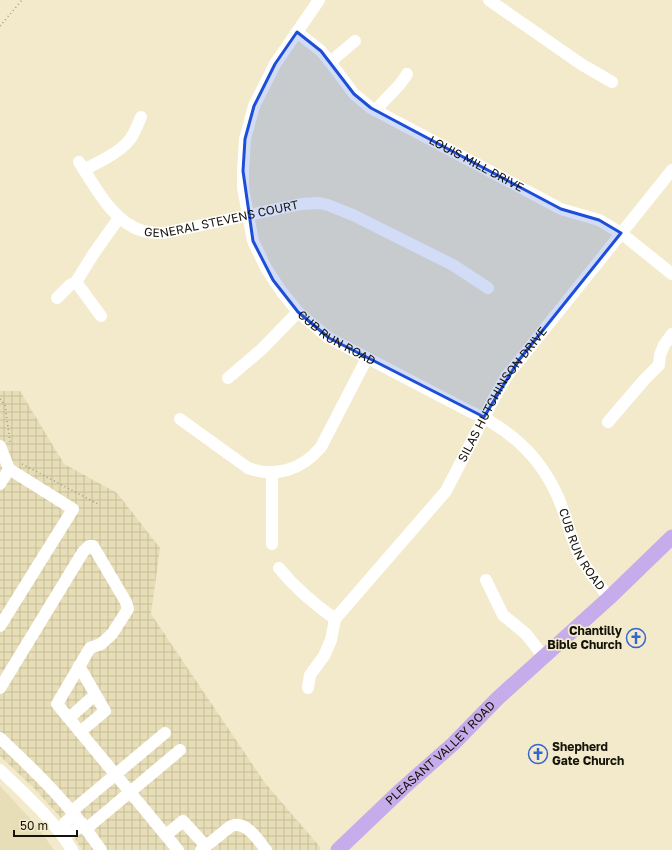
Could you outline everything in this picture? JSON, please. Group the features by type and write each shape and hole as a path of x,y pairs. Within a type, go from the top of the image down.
{"main road":[{"name":"PLEASANT VALLEY ROAD","path":"338,850 402,789 453,744 498,698 609,598 672,537"}],"street":[{"name":"CUB RUN ROAD","path":"319,0 275,64 254,106 245,139 243,156 243,188 247,215 253,241 266,268 281,291 298,312 329,338 467,410 484,417 509,434 522,446 534,458 548,477 584,564 609,598"},
{"path":"489,0 581,64 612,82"},
{"name":"LOUIS MILL DRIVE","path":"297,32 321,51 354,94 362,102 376,111 561,209 599,220 621,233 672,274"},
{"path":"330,62 355,41"},
{"path":"376,111 382,102 402,84 407,74"},
{"name":"GENERAL STEVENS COURT","path":"141,117 131,138 121,148 104,159 81,166 113,212 132,227 142,231 164,233 301,204 319,203 333,206 453,265 488,288"},
{"name":"SILAS HUTCHINSON DRIVE","path":"336,619 446,491 506,377 518,360 672,170"},
{"path":"57,298 70,285 76,282 94,253 120,218"},
{"path":"76,282 101,316"},
{"path":"228,378 262,350 298,312"},
{"path":"608,422 659,365 660,355 664,345 672,334"},
{"path":"180,419 242,465 255,470 272,473 292,469 307,461 318,451 367,358"},
{"path":"0,484 9,469 5,444"},
{"path":"0,626 73,509 9,469"},
{"path":"272,473 272,544"},
{"path":"0,688 84,552 89,546 93,546 126,602 128,610 112,634 101,644 90,648 57,704 178,850"},
{"path":"279,568 303,594 336,619 331,640 324,656 310,675 308,688"},
{"path":"486,580 503,615 526,634 544,657"},
{"path":"79,666 105,711 80,732"},
{"path":"69,718 96,695"},
{"path":"61,834 65,823 74,813 116,774 165,733"},
{"path":"0,738 50,786 85,826 101,850"},
{"path":"61,834 73,832 85,826 130,792 180,750"},
{"path":"0,770 40,808 72,850"},
{"path":"166,835 183,821 203,848 234,824 240,825 251,832 266,850"}],"path":[{"path":"0,26 22,0"},
{"path":"0,399 5,405 5,444"},
{"path":"22,464 98,504"}],"highlighted area":[{"path":"297,32 321,51 354,94 371,108 561,209 599,220 621,233 519,360 484,417 329,338 298,312 273,280 253,241 243,171 245,139 254,106 275,64"}],"shaded area":[{"path":"0,391 20,391 64,464 117,493 160,548 151,614 265,783 321,848 319,850 82,850 68,826 34,788 0,756"},
{"path":"0,786 36,825 54,850 0,850"}],"place":[{"name":"Chantilly Bible Church","path":"636,638"},
{"name":"Shepherd Gate Church","path":"538,754"}]}
